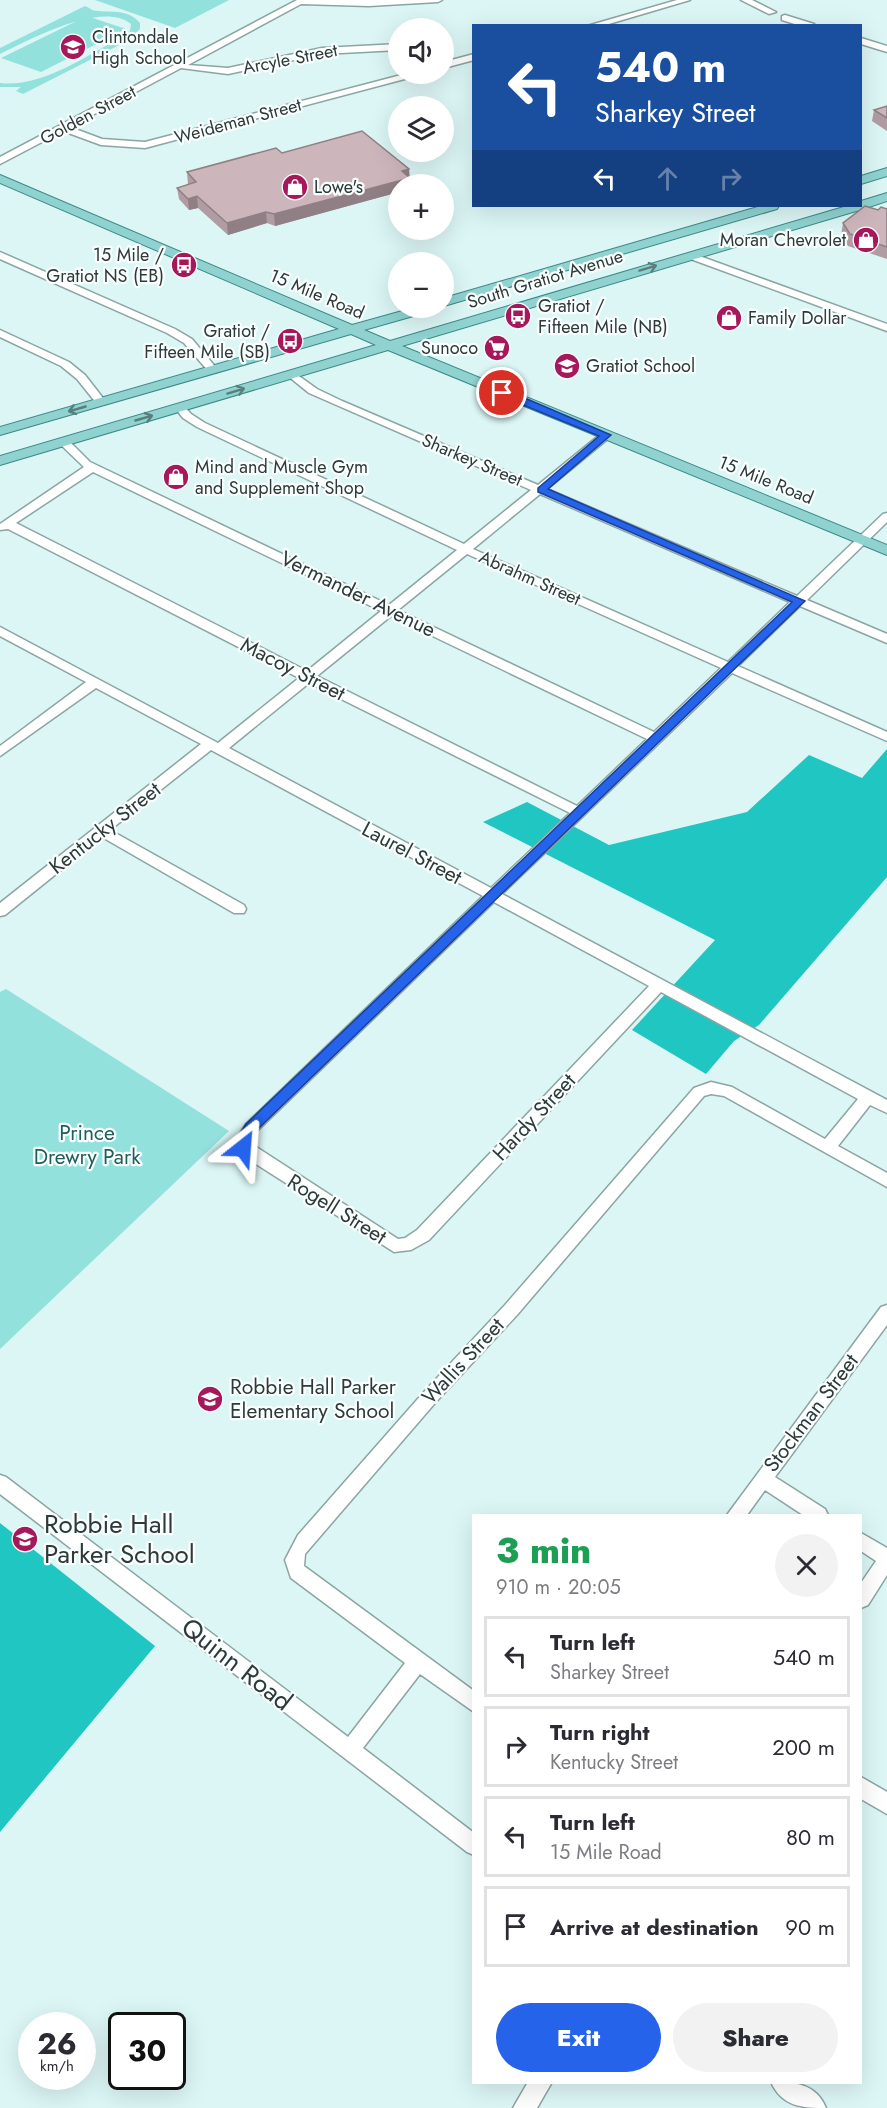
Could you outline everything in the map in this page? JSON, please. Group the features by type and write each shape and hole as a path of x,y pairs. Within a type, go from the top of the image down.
{"main road":[{"path":"862,180 887,172"},
{"name":"15 Mile Road","path":"0,179 390,346 887,550"},
{"name":"South Gratiot Avenue","path":"862,204 887,197"},
{"name":"South Gratiot Avenue","path":"454,299 770,207"},
{"name":"South Gratiot Avenue","path":"0,461 853,207"},
{"path":"722,221 721,233 737,242"},
{"path":"583,262 596,276 592,285"},
{"path":"0,431 390,318"},
{"path":"174,381 167,396 180,408"},
{"path":"101,402 115,415 108,429"}],"street":[{"path":"302,1 369,4 438,0"},
{"path":"598,24 686,0"},
{"path":"745,0 772,12"},
{"name":"Golden Street","path":"0,161 302,1"},
{"path":"786,18 804,24"},
{"path":"862,41 887,49"},
{"name":"Arcyle Street","path":"181,66 228,71 322,51 388,48"},
{"path":"454,56 463,60"},
{"path":"454,62 472,58"},
{"name":"Weideman Street","path":"63,128 101,142 145,145 388,81"},
{"path":"0,255 188,340 213,370"},
{"path":"690,256 887,328"},
{"path":"0,333 74,370 101,402"},
{"name":"Sharkey Street","path":"292,374 324,397 887,639"},
{"name":"Abrahm Street","path":"180,408 187,416 201,425 467,550 887,737"},
{"name":"Kentucky Street","path":"0,911 101,831 308,678 606,435"},
{"name":"Vermander Avenue","path":"64,442 86,464 657,739"},
{"path":"4,526 92,467"},
{"path":"493,896 887,516"},
{"name":"Macoy Street","path":"4,526 578,812"},
{"name":"Laurel Street","path":"0,631 887,1107"},
{"path":"0,752 95,682"},
{"path":"101,831 239,909"},
{"name":"Rogell Street","path":"408,1244 401,1247 394,1245 251,1154 243,1148 242,1142 251,1128 493,896"},
{"name":"Hardy Street","path":"408,1244 423,1235 658,986"},
{"name":"Wallis Street","path":"418,1661 297,1572 294,1565 295,1556 304,1541 429,1398 511,1310 699,1092 711,1088 728,1091 828,1147"},
{"path":"868,1097 828,1147 887,1181"},
{"name":"Stockman Street","path":"737,1514 814,1407 825,1397 887,1312"},
{"path":"762,1479 817,1514"},
{"name":"Quinn Road","path":"0,1483 472,1843"},
{"path":"862,1542 887,1558 862,1597"},
{"path":"349,1751 418,1661 472,1702"},
{"path":"862,1788 887,1804"},
{"path":"524,2108 540,2084"},
{"path":"785,2084 816,2108"}],"green space":[{"path":"95,0 229,0 175,28"},
{"path":"85,6 92,10 129,15 140,23 140,29 129,40 23,94 16,91 21,87 0,87 0,83 31,81 47,76 130,31 131,24 118,18 84,19 47,32 0,54 0,48"},
{"path":"87,16 126,29 41,72 1,58"},
{"name":"Prince Drewry Park","path":"6,989 229,1131 0,1349 0,992"}],"shaded area":[{"path":"887,749 887,877 759,1025 734,1041 706,1074 632,1030 715,940 483,822 527,802 609,845 747,812 809,755 862,778"},
{"path":"0,1523 155,1646 0,1832"}],"building":[{"path":"887,106 887,118 874,110"},
{"name":"Lowe's","path":"362,131 388,152 388,162 400,162 409,169 402,171 405,174 388,174 388,184 274,214 266,212 227,223 197,196 188,199 177,188 196,182 187,172 276,148 282,153"},
{"path":"865,206 878,210 881,207 887,209 887,247 850,234 843,223"}],"place":[{"name":"Clintondale High School","path":"73,47"},
{"name":"Lowe's","path":"295,187"},
{"name":"Moran Chevrolet","path":"866,240"},
{"name":"15 Mile / Gratiot NS (EB)","path":"184,265"},
{"name":"Gratiot / Fifteen Mile (NB)","path":"518,316"},
{"name":"Family Dollar","path":"729,318"},
{"name":"Gratiot / Fifteen Mile (SB)","path":"290,341"},
{"name":"Sunoco","path":"497,348"},
{"name":"Gratiot School","path":"567,366"},
{"name":"Mind and Muscle Gym and Supplement Shop","path":"176,477"},
{"name":"Robbie Hall Parker Elementary School","path":"210,1399"},
{"name":"Robbie Hall Parker School","path":"25,1539"}],"route":[{"path":"243,1148 242,1142 245,1134 251,1128 799,601 541,490 606,435 502,393"}]}
